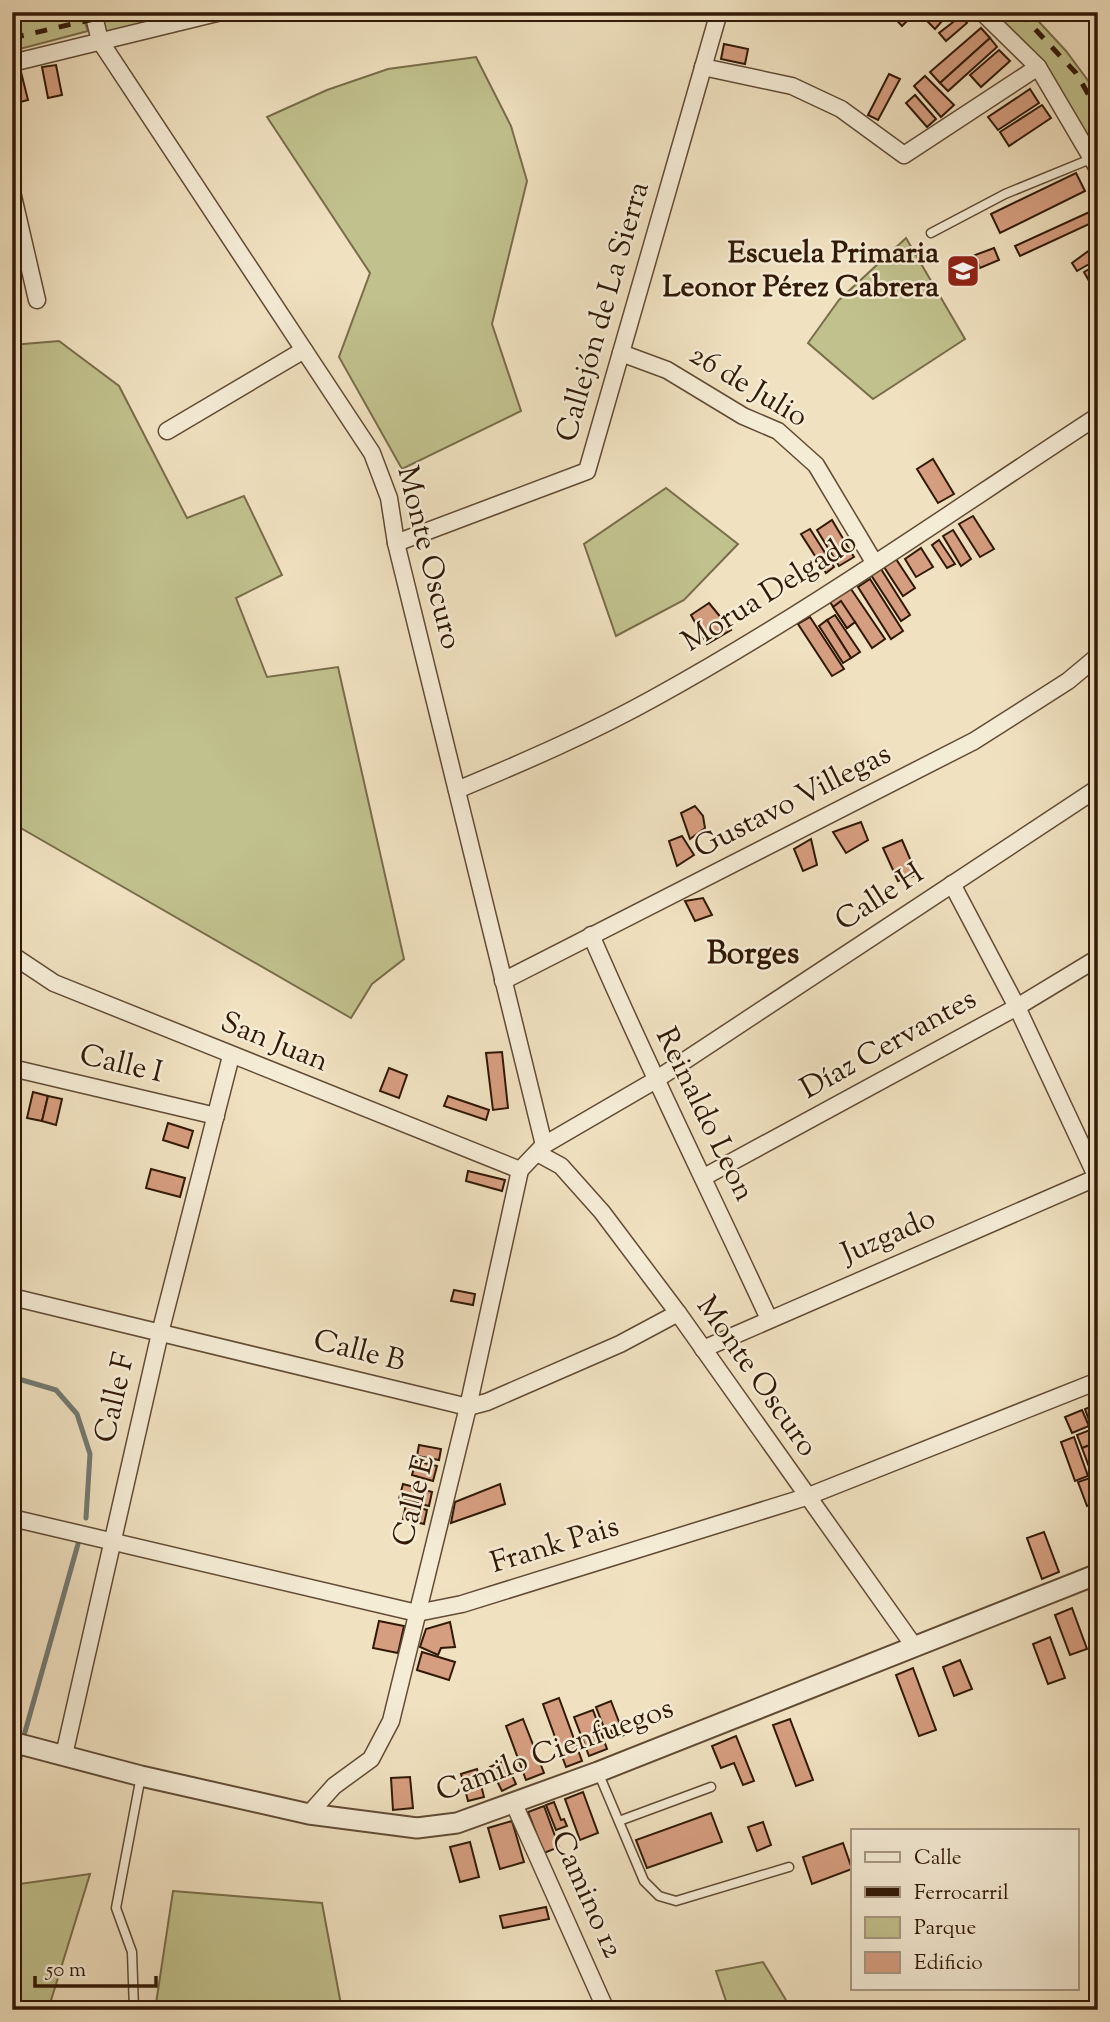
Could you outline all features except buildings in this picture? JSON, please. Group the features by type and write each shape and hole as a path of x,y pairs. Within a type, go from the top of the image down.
{"street":[{"name":"Monte Oscuro","path":"93,12 100,41 372,453 389,498 396,543 503,981 541,1149 578,1184 678,1312 806,1497 914,1646"},
{"path":"12,63 221,12"},
{"name":"Callejón de La Sierra","path":"396,543 587,471 719,12"},
{"path":"982,12 1038,67 1096,161"},
{"path":"703,67 792,86 841,109 904,155 1038,67"},
{"path":"12,192 37,300"},
{"path":"167,431 304,350"},
{"name":"26 de Julio","path":"621,353 667,370 743,416 778,431 816,465 874,562"},
{"name":"Morua Delgado","path":"457,790 552,749 655,697 874,562 1098,416"},
{"name":"Gustavo Villegas","path":"503,981 974,741 1068,681 1098,656"},
{"name":"Calle H","path":"520,1170 541,1149 654,1081 1098,788"},
{"path":"952,884 1017,1007 1097,1178"},
{"name":"Reinaldo Leon","path":"591,935 654,1081 704,1177 769,1319"},
{"name":"San Juan","path":"12,955 54,983 520,1170"},
{"name":"Díaz Cervantes","path":"704,1177 1017,1007 1098,958"},
{"name":"Calle F","path":"64,1755 160,1333 231,1056"},
{"name":"Calle I","path":"12,1068 216,1116"},
{"name":"Calle E","path":"309,1814 334,1786 371,1759 391,1721 468,1407 520,1170"},
{"name":"Juzgado","path":"703,1349 1097,1178"},
{"name":"Calle B","path":"12,1297 468,1407"},
{"path":"468,1407 487,1402 620,1344 678,1312"},
{"name":"Frank Pais","path":"12,1518 416,1613 462,1604 806,1497 1098,1381"},
{"name":"Camilo Cienfuegos","path":"12,1742 141,1776 309,1814 417,1828 457,1823 598,1772 1098,1574"},
{"name":"Camino 12","path":"514,1804 606,2010"}],"lane":[{"path":"931,233 1005,194 1096,161"},
{"path":"598,1772 650,1891 676,1901 789,1867"},
{"path":"134,2010 132,1952 116,1908 141,1776"},
{"path":"619,1821 711,1787"}],"green space":[{"path":"42,12 81,12 88,31 12,51 12,21"},
{"path":"93,12 221,12 100,41"},
{"path":"982,12 1030,12 1066,51 1098,94 1098,169 1038,67"},
{"path":"476,57 511,126 527,181 492,324 521,411 402,469 339,357 370,273 267,117 327,90 388,69"},
{"path":"906,238 965,339 873,399 808,343 839,300"},
{"path":"59,341 119,386 187,518 244,496 282,575 236,598 267,677 338,667 404,959 372,984 351,1018 12,823 12,345"},
{"path":"666,488 738,544 684,600 616,636 584,544"},
{"path":"90,1874 48,2010 12,2010 12,1885"},
{"path":"173,1891 322,1903 342,2010 155,2010"},
{"path":"763,1962 792,2010 729,2010 716,1971"}],"waterway":[{"path":"12,1377 56,1390 77,1414 90,1454 86,1518"},
{"path":"25,1732 78,1544"},
{"path":"12,1816 21,1750"}],"railway":[{"path":"12,38 124,12"},
{"path":"1019,12 1076,73 1098,111"}],"place":[{"name":"Escuela Primaria Leonor Pérez Cabrera","path":"963,271"}],"district":[{"name":"Borges","path":"753,955"}]}
